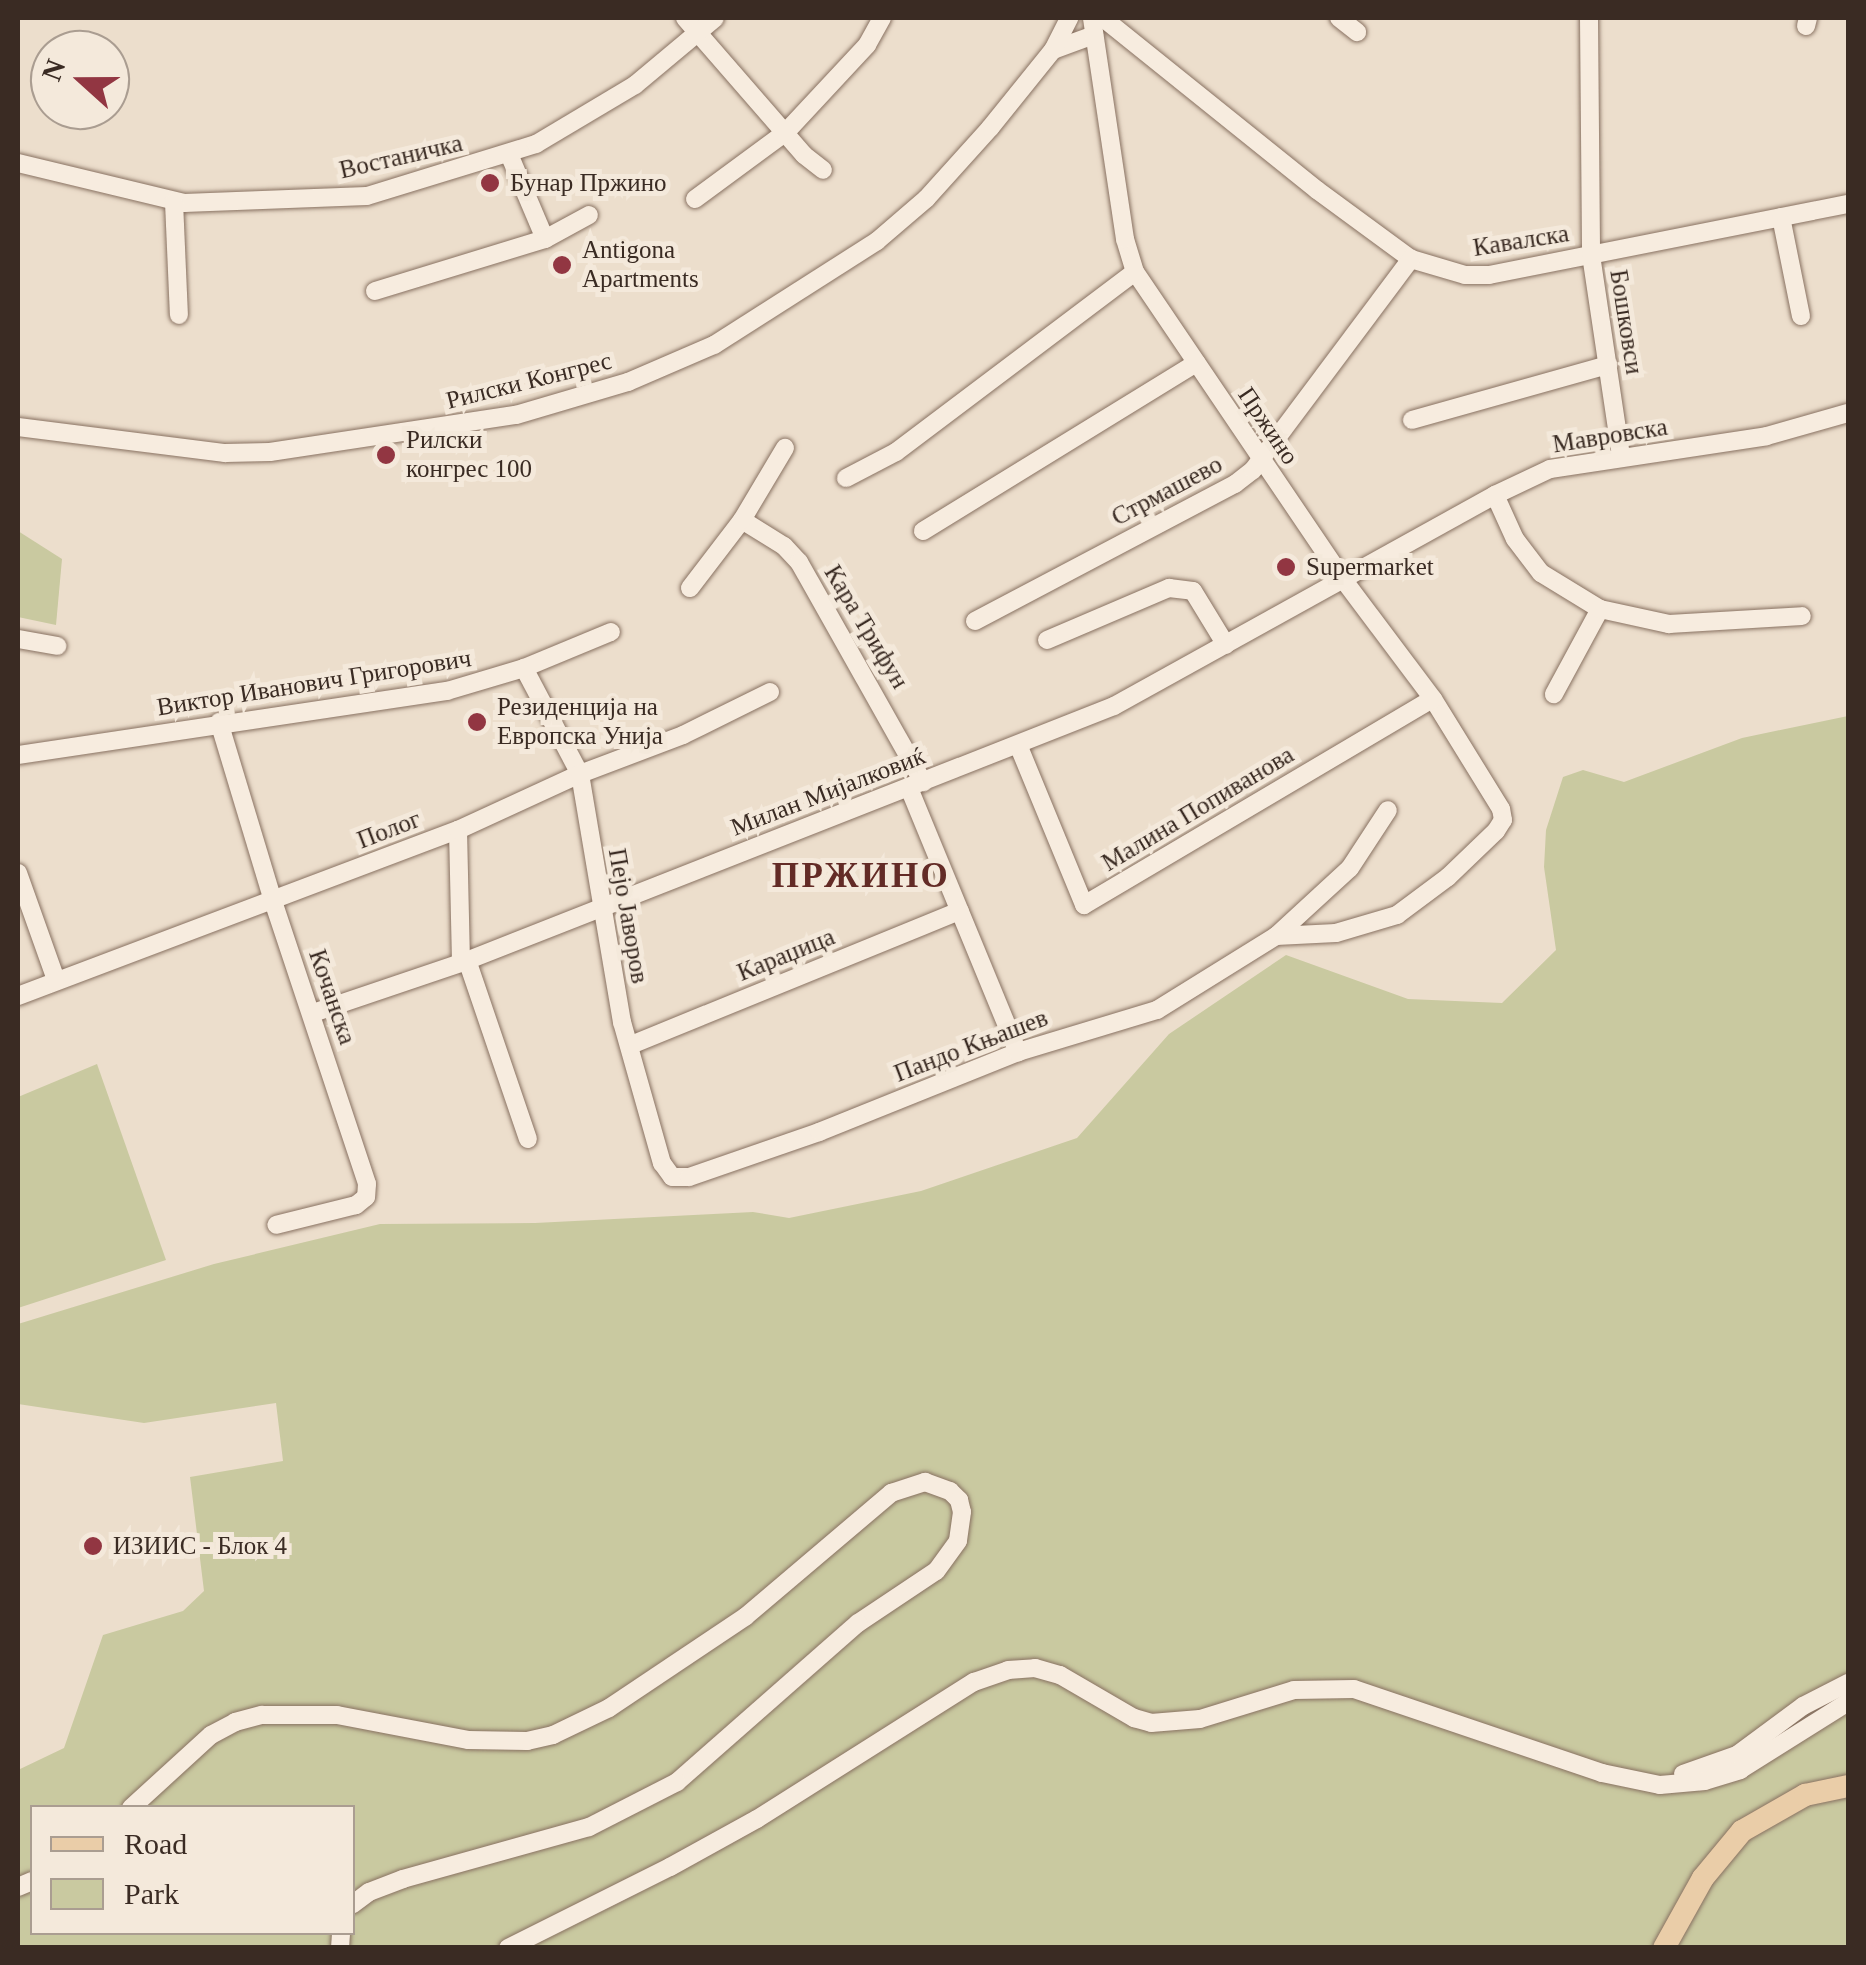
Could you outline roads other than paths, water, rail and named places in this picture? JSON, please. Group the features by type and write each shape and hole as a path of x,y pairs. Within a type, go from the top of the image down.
{"main road":[{"path":"1667,1948 1704,1878 1742,1831 1805,1795 1848,1786"},
{"path":"1667,1948 1726,1860 1752,1836 1808,1805 1848,1797"}],"street":[{"path":"685,18 824,170"},
{"name":"Востаничка","path":"18,164 174,202 367,196 510,154 615,99 715,18"},
{"path":"696,199 786,132 866,45 882,18"},
{"name":"Рилски Конгрес","path":"18,427 209,452 270,452 516,416 628,382 714,344 878,240 926,199 1053,50 1069,18"},
{"path":"1339,18 1357,32"},
{"name":"Бошковси","path":"1589,18 1590,255 1621,456"},
{"name":"Рилски Конгрес","path":"1053,50 1096,23"},
{"name":"Кавалска","path":"1096,23 1412,259 1465,276 1848,204"},
{"name":"Пржино","path":"1096,23 1125,240 1135,272 1343,579 1434,699 1501,809 1503,820"},
{"path":"510,154 545,239"},
{"path":"174,202 180,314"},
{"path":"376,291 545,239 589,215"},
{"path":"1781,217 1801,316"},
{"name":"Стрмашево","path":"975,620 1235,484 1260,460 1412,259"},
{"path":"846,478 896,452 1135,272"},
{"path":"923,531 1196,363"},
{"path":"1412,420 1608,364"},
{"name":"Мавровска","path":"1343,579 1495,494 1550,469 1767,436 1848,413"},
{"path":"690,588 742,520 785,448"},
{"path":"1495,494 1515,539 1541,573 1600,609 1669,624 1802,616"},
{"name":"Кара Трифун","path":"742,520 784,546 799,562 916,785 960,911 1018,1052"},
{"name":"Милан Мијалковиќ","path":"313,1013 464,962 1019,747 1114,706 1343,579"},
{"path":"1047,640 1168,588 1193,591 1226,645"},
{"path":"1554,694 1600,609"},
{"name":"Виктор Иванович Григорович","path":"18,755 106,745 220,722 447,691 524,668 611,632"},
{"path":"18,638 57,646"},
{"name":"Пејо Јаворов","path":"524,668 580,774 622,1022 662,1163 672,1177"},
{"name":"Полог","path":"18,996 458,830 580,774 683,735 770,692"},
{"name":"Малина Попиванова","path":"1019,747 1084,904 1434,699"},
{"name":"Кочанска","path":"220,722 272,900 313,1013 367,1184 366,1197 356,1206 276,1224"},
{"name":"Пандо Књашев","path":"672,1177 689,1176 819,1132 1018,1052 1157,1010 1276,936 1350,868 1388,810"},
{"name":"Пандо Књашев","path":"1276,936 1336,933 1396,914 1448,877 1503,820"},
{"path":"458,830 464,962 528,1139"},
{"path":"18,873 56,980"},
{"name":"Караџица","path":"631,1045 960,911"},
{"path":"134,1805 186,1755 224,1727 262,1714 302,1712 468,1740 527,1741 553,1735 609,1708 745,1617 891,1493 925,1482 950,1491 959,1500 962,1512 958,1541 936,1571 858,1623 676,1782 589,1827 403,1879 369,1892 355,1904"},
{"path":"508,1948 714,1843 974,1682 1008,1670 1035,1668 1060,1675 1134,1718 1151,1722 1200,1719 1294,1690 1336,1688 1375,1695 1637,1783 1705,1782 1758,1760 1816,1719 1848,1702"},
{"path":"1564,1758 1632,1773 1682,1774 1703,1770 1737,1755 1803,1706 1848,1683"}],"place":[{"name":"Бунар Пржино","path":"490,183"},
{"name":"Antigona Apartments","path":"562,265"},
{"name":"Рилски конгрес 100","path":"386,455"},
{"name":"Supermarket","path":"1286,567"},
{"name":"Резиденција на Европска Унија","path":"477,722"},
{"name":"ИЗИИС - Блок 4","path":"93,1546"}],"district":[{"name":"ПРЖИНО","path":"861,876"}]}
